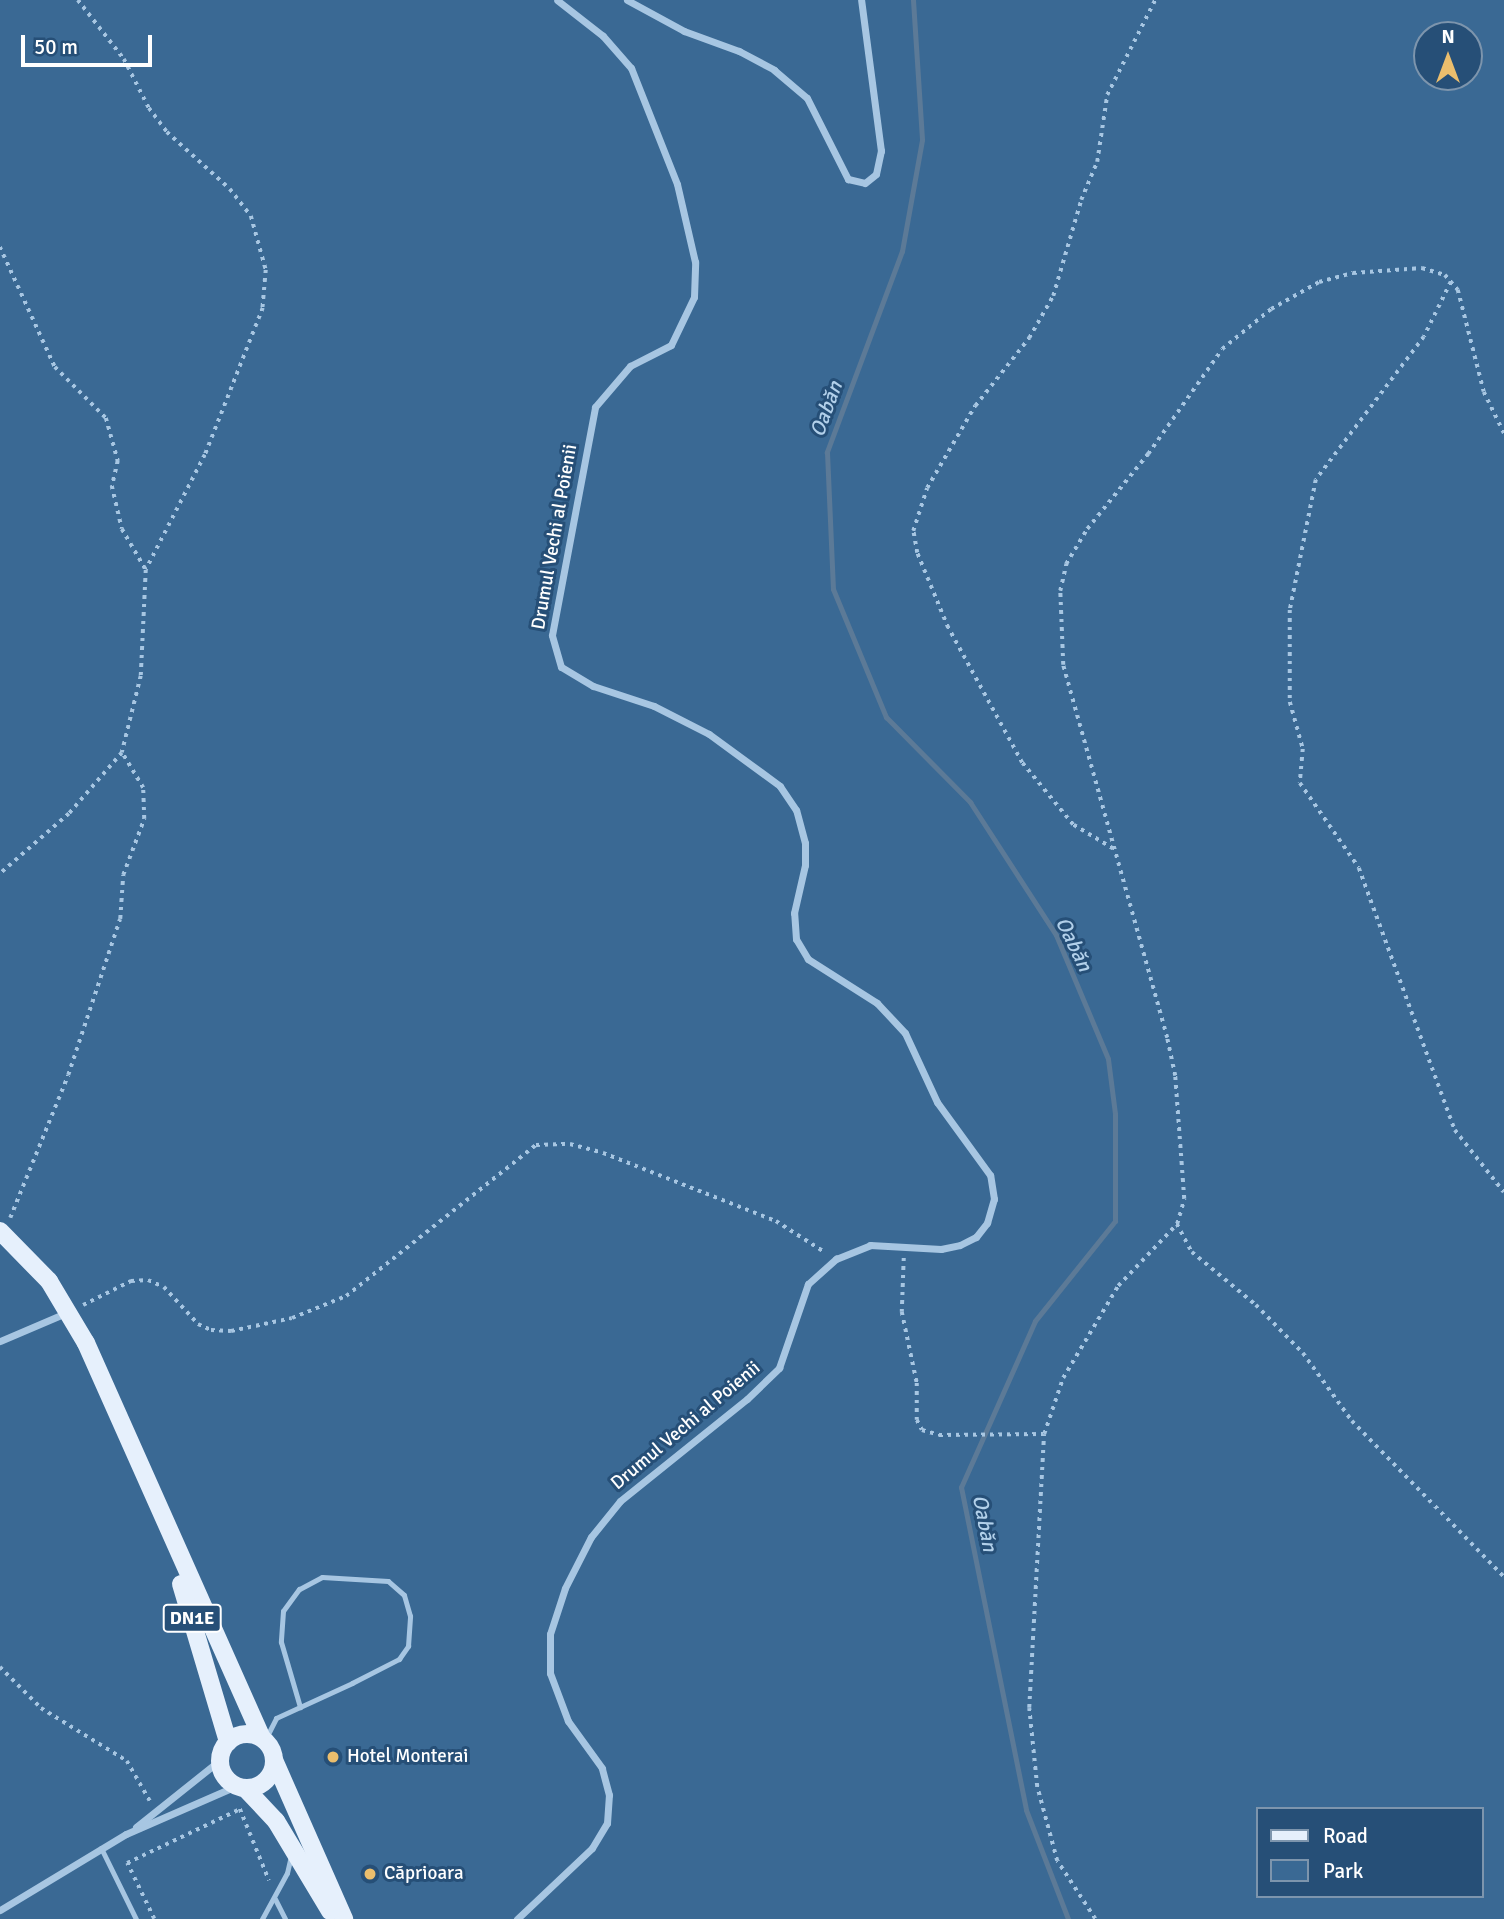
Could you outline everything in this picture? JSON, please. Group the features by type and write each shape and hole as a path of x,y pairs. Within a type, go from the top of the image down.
{"main road":[{"name":"DN1E","path":"0,1231 32,1260 68,1312 102,1377 151,1496 274,1760 344,1919"},
{"name":"DN1E","path":"151,1496 215,1688 228,1741"},
{"path":"264,1740 242,1734 228,1741 220,1760 224,1775 267,1809 334,1919"},
{"path":"240,1787 262,1783 274,1760"}],"street":[{"name":"Drumul Vechi al Poienii","path":"517,1919 592,1848 607,1823 609,1795 602,1768 568,1721 550,1673 550,1634 565,1588 591,1537 620,1501 747,1399 779,1368 808,1284 836,1259 870,1245 941,1249 976,1237 987,1223 994,1199 990,1175 942,1111 905,1033 877,1003 808,959 796,939 794,913 805,866 796,810 780,786 709,734 654,706 593,686 561,667 552,635 595,407 630,366 671,345 694,296 695,262 677,184 631,68 603,36 557,0"},
{"path":"627,0 684,31 739,51 774,70 807,98 848,179 865,183 876,174 881,151 861,0"},
{"path":"0,1341 68,1312"},
{"path":"0,1910 126,1834 220,1760"},
{"path":"126,1834 240,1787"}],"lane":[{"path":"264,1740 276,1718 300,1707 399,1659 408,1646 410,1616 404,1595 388,1581 322,1577 299,1589 283,1611 281,1642 300,1707"},
{"path":"101,1848 136,1919"},
{"path":"262,1919 275,1899 292,1849"},
{"path":"275,1899 284,1918 291,1919"}],"path":[{"path":"0,874 69,814 122,753 141,676 146,570 210,443 263,308 266,270 251,216 230,189 167,132 124,60 78,0"},
{"path":"1113,849 1073,825 1022,763 948,628 916,553 913,531 928,488 975,405 1029,338 1053,296 1081,200 1097,162 1107,95 1155,0"},
{"path":"0,247 55,367 106,418 118,461 112,486 122,529 146,570"},
{"path":"1095,1919 1057,1861 1037,1787 1029,1707 1044,1434 1063,1378 1118,1286 1177,1224 1184,1199 1175,1076 1088,767 1059,637 1060,591 1066,564 1087,528 1149,454 1222,349 1271,309 1318,282 1353,273 1422,268 1445,275 1458,290 1485,392 1504,433"},
{"path":"1451,282 1424,337 1316,480 1290,610 1290,702 1303,749 1300,783 1359,868 1455,1130 1504,1192"},
{"path":"0,1231 24,1188 63,1088 120,919 123,875 144,820 143,788 122,753"},
{"path":"68,1312 131,1281 148,1280 164,1286 198,1324 211,1331 292,1318 345,1296 536,1145 570,1143 603,1153 776,1221 836,1259"},
{"path":"1177,1224 1192,1252 1256,1305 1303,1353 1352,1421 1504,1577"},
{"path":"905,1245 902,1312 917,1383 917,1420 922,1430 939,1435 1044,1434"},
{"path":"0,1667 41,1707 127,1761 142,1780 155,1813"},
{"path":"154,1919 127,1863 240,1809 269,1880 265,1893"}],"green space":[{"path":"0,0 1504,0 1504,1919 0,1919"}],"waterway":[{"name":"Oabăn","path":"913,0 922,140 902,251 827,452 833,589 886,717 970,802 1056,935 1108,1059 1115,1114 1115,1221 1035,1321 961,1487 1026,1810 1068,1919"}],"place":[{"name":"Hotel Monterai","path":"333,1757"},
{"name":"Căprioara","path":"370,1874"}]}
